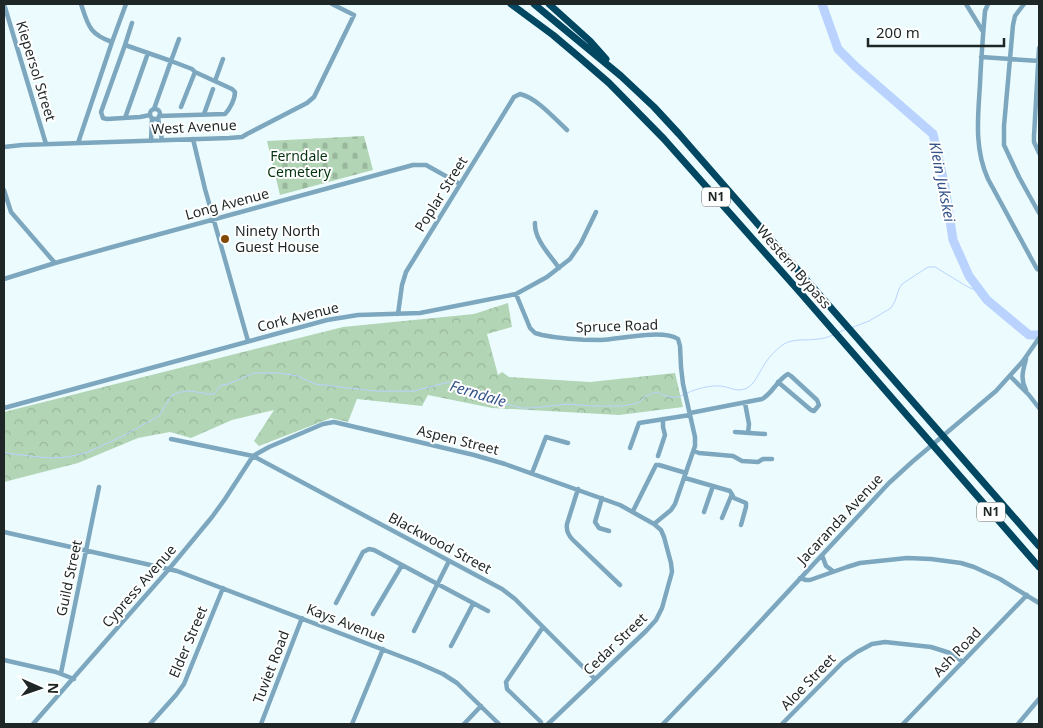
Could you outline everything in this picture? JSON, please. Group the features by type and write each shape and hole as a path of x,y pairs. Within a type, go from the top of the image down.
{"highway":[{"name":"Western Bypass","path":"511,4 565,44 644,117 820,315 1039,567"},
{"name":"Western Bypass","path":"534,4 621,76 654,107 1039,546"},
{"path":"549,4 590,40 621,76"}],"street":[{"name":"Kiepersol Street","path":"4,4 46,144"},
{"path":"81,4 92,31 112,42"},
{"path":"78,143 126,4"},
{"name":"West Avenue","path":"4,147 193,140 242,136 311,100 317,92 354,15 332,4"},
{"path":"966,4 983,31"},
{"path":"988,4 985,11 983,31 977,127 980,159 988,179 1039,270"},
{"path":"1024,4 1014,20 1004,126 1004,145 1039,213"},
{"path":"125,46 171,60 232,89 235,95 226,113 104,118 101,112 132,23"},
{"path":"162,140 155,117 151,111 154,110 179,39"},
{"path":"1039,48 1034,136 1034,142 1039,153"},
{"path":"125,118 148,53"},
{"path":"981,57 1039,61"},
{"path":"216,81 223,59"},
{"path":"181,107 195,72"},
{"path":"204,114 213,88"},
{"name":"Poplar Street","path":"398,314 406,272 514,97 520,94 527,95 567,130"},
{"path":"151,141 155,117 159,111 154,110"},
{"path":"193,140 248,341"},
{"name":"Long Avenue","path":"4,279 55,263 413,165 426,165 460,184"},
{"path":"4,190 11,212 55,263"},
{"name":"Cork Avenue","path":"4,408 336,318 358,315 420,313 516,294 539,282 570,259 588,231 596,212"},
{"path":"535,222 537,236 559,268"},
{"name":"Spruce Road","path":"516,294 530,328 542,336 601,340 657,335 678,339 680,344 680,367 690,414"},
{"name":"Jacaranda Avenue","path":"663,724 897,475 988,399 1028,355 1039,338"},
{"path":"1028,355 1022,377 1023,384 1029,395"},
{"path":"630,448 639,423 762,399 766,397 778,382 784,376 788,374 819,405 814,411 811,410 778,382"},
{"path":"1010,376 1039,408"},
{"path":"745,402 749,424 748,433"},
{"path":"654,524 673,507 678,499 686,476 694,451 695,437 690,414"},
{"path":"658,456 665,436 663,419"},
{"name":"Aspen Street","path":"253,456 260,451 323,424 334,422 505,464 620,504 654,524"},
{"path":"736,432 765,434"},
{"path":"532,473 546,437 568,444"},
{"name":"Blackwood Street","path":"171,439 253,456 507,592 595,679"},
{"path":"694,451 733,456 742,461 758,462 763,459 772,459"},
{"name":"Cypress Avenue","path":"34,724 169,569 220,507 253,456"},
{"path":"633,511 656,465 659,465 730,491 734,498 746,503 741,524"},
{"path":"704,512 713,486"},
{"name":"Guild Street","path":"61,673 99,487"},
{"path":"578,489 567,530 573,540 620,585"},
{"path":"722,518 732,494"},
{"path":"602,498 595,522 598,528 608,532"},
{"name":"Cedar Street","path":"548,724 652,625 662,608 672,568 664,537 661,530 654,524"},
{"name":"Kays Avenue","path":"4,532 169,569 302,618 443,674 464,690 499,724"},
{"path":"336,603 366,549 374,550 488,611"},
{"path":"822,555 826,566 834,571"},
{"path":"800,578 810,580 854,564 867,562 907,558 931,559 961,563 974,567 1000,579 1039,603"},
{"path":"414,631 449,562"},
{"path":"373,614 402,565"},
{"name":"Elder Street","path":"150,724 184,684 223,588"},
{"name":"Ash Road","path":"903,724 1027,595"},
{"path":"451,646 474,604"},
{"name":"Tuviet Road","path":"261,724 302,618"},
{"path":"541,722 507,689 506,682 543,627"},
{"name":"Aloe Street","path":"782,724 843,662 872,644 889,642 931,647 947,652 963,662"},
{"path":"352,724 383,650"},
{"path":"4,660 61,673 74,679"},
{"path":"1018,724 1039,699"},
{"path":"464,724 481,706"}],"green space":[{"name":"Ferndale Cemetery","path":"364,136 373,170 280,195 267,141"},
{"path":"508,303 512,327 487,334 498,375 502,372 509,377 590,382 675,373 683,407 619,415 492,408 428,395 422,406 357,399 348,422 331,418 259,446 254,441 274,410 232,420 191,438 170,432 138,438 78,463 4,482 4,412 343,327 474,314"}],"waterway":[{"name":"Klein Jukskei","path":"822,4 838,49 933,134 945,187 953,240 969,276 987,300 1029,335 1039,335"},
{"name":"Ferndale","path":"851,328 869,321 891,308 902,284 928,267 935,267 968,287 982,293"},
{"name":"Ferndale","path":"839,332 847,329"},
{"name":"Ferndale","path":"687,393 712,386 737,390 747,388 754,381 769,358 784,344 796,340 822,339 833,335"},
{"name":"Ferndale","path":"4,453 48,458 86,453 123,436 159,416 172,395 190,391 214,394 221,385 254,373 279,373 298,376 315,384 375,391 414,391 449,382 505,404 522,408 567,404 622,406 638,403 646,396 656,392 673,397 683,395"}],"place":[{"name":"Ninety North Guest House","path":"225,239"}]}
